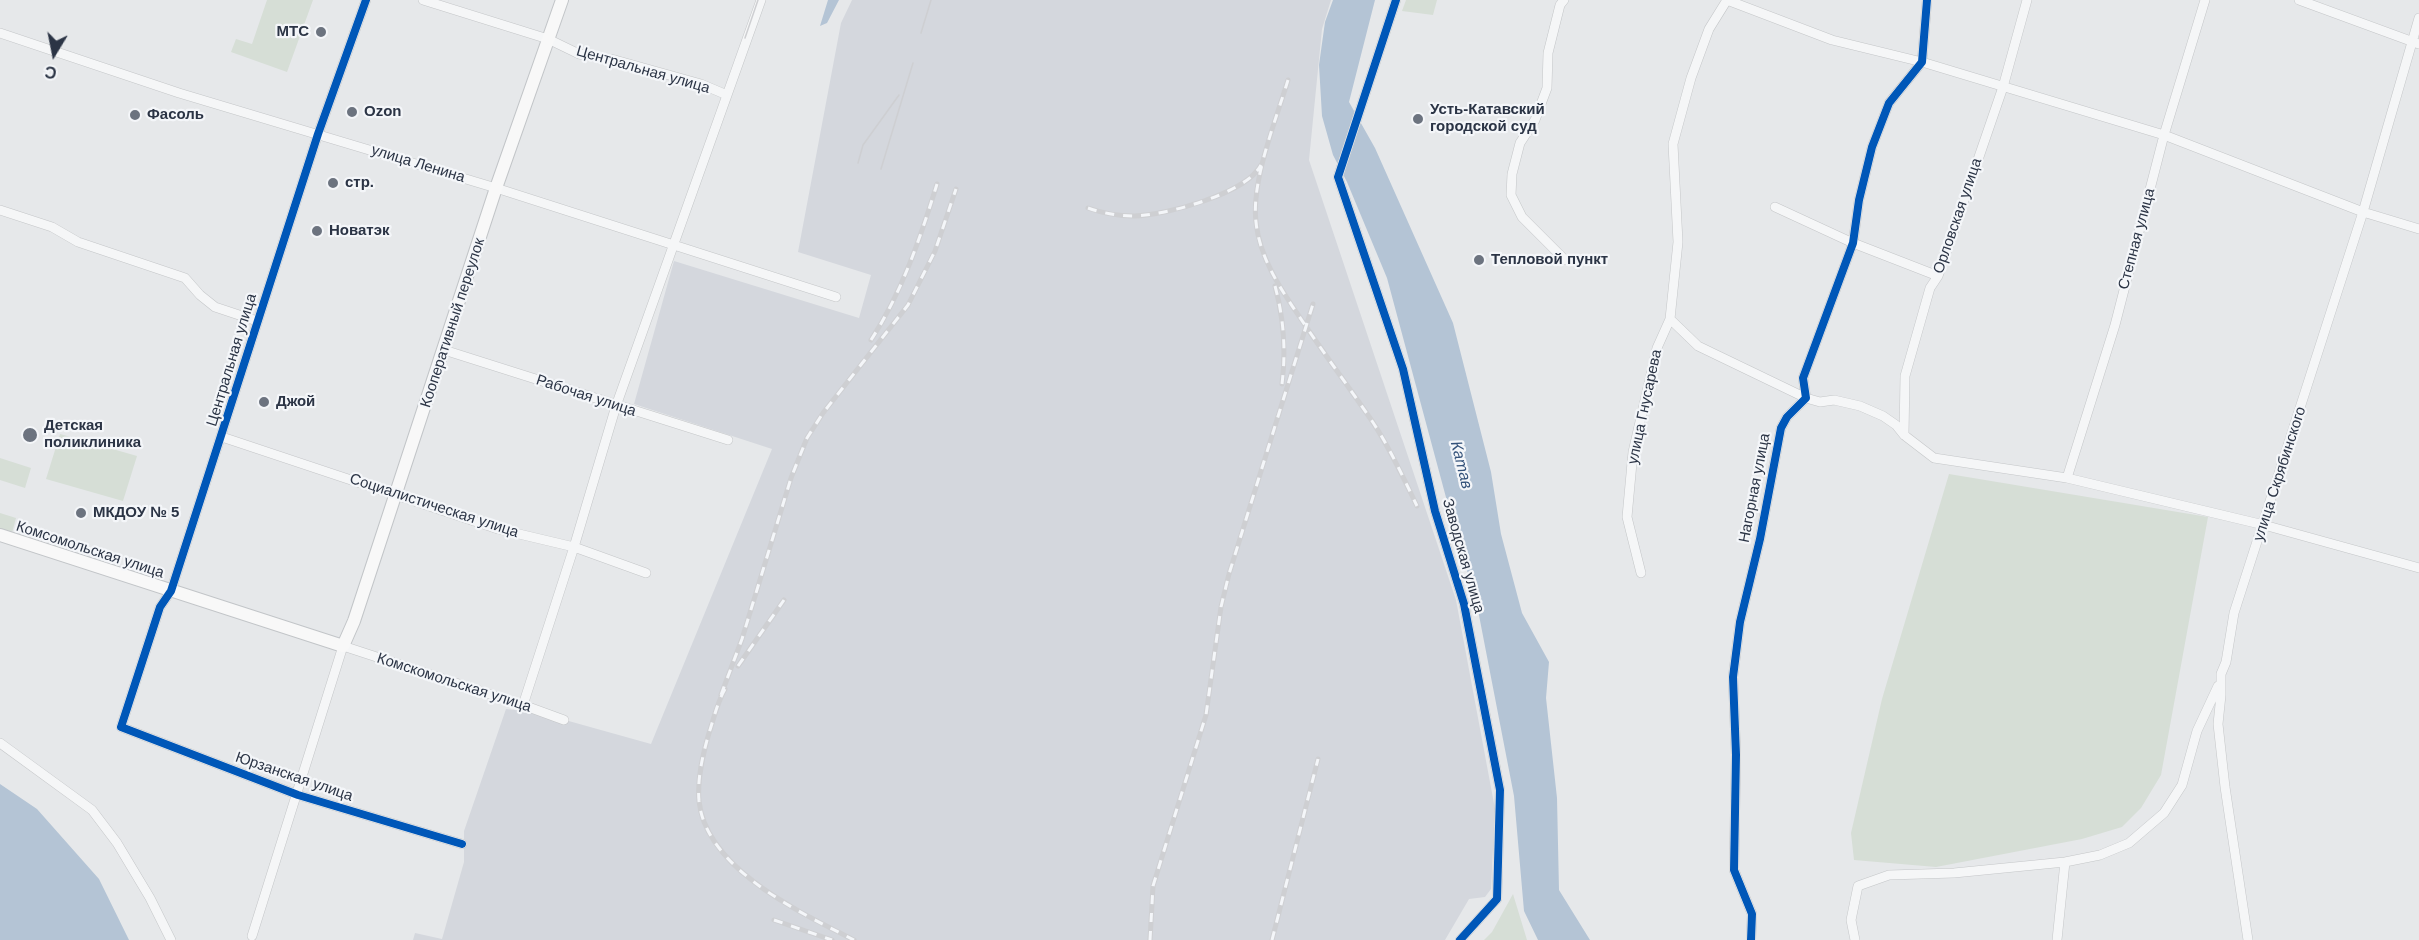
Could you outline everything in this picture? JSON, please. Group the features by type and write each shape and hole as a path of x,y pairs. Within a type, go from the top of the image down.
{"main road":[{"name":"Кооперативный переулок","path":"343,646 354,621 397,495 496,188 562,0"},
{"name":"Комсомольская улица","path":"0,536 343,646"}],"street":[{"name":"Центральная улица","path":"121,727 160,607 171,591 318,134 366,0"},
{"name":"Центральная улица","path":"423,0 548,39 579,54 615,60 701,84 727,95"},
{"path":"523,705 616,406 761,0"},
{"name":"Заводская улица","path":"1396,0 1338,177 1403,369 1435,511 1464,604 1500,790 1497,899 1460,940"},
{"path":"1564,0 1560,5 1548,52 1547,88 1534,120 1520,143 1512,174 1511,195 1522,217 1565,260"},
{"path":"1727,0 1832,40 1922,62 2164,135 2363,212 2419,229"},
{"name":"улица Гнусарева","path":"1641,573 1628,517 1633,452 1657,348 1670,320 1678,242 1673,144 1691,78 1709,28 1727,0"},
{"path":"1806,398 1803,378 1853,243 1859,200 1872,147 1888,103 1922,62 1928,0"},
{"name":"Орловская улица","path":"1904,435 1905,375 1930,288 1938,276 2003,87 2027,0"},
{"name":"Степная улица","path":"2067,478 2115,325 2164,135 2205,0"},
{"path":"2299,0 2415,43"},
{"name":"улица Скрябинского","path":"2248,940 2226,798 2218,724 2221,674 2226,662 2234,613 2363,212 2415,43 2419,18"},
{"name":"улица Ленина","path":"0,33 179,93 496,188 836,297"},
{"path":"1775,207 1853,243 1938,276"},
{"path":"0,210 52,227 78,242 185,278 215,307 258,321"},
{"path":"1670,320 1698,346 1806,398 1820,402 1834,400 1860,406 1896,424 1904,435 1934,458 2067,478 2264,525 2419,568"},
{"name":"Рабочая улица","path":"444,350 728,440"},
{"name":"Нагорная улица","path":"1751,940 1752,914 1734,870 1736,755 1734,661 1781,428 1787,417 1806,398"},
{"name":"Социалистическая улица","path":"222,437 498,529 574,547 646,573"},
{"path":"252,936 343,646"},
{"name":"Комскомольская улица","path":"343,646 564,720"},
{"path":"1856,940 1851,920 1858,886 1889,875 1954,873 2065,862 2100,855 2129,843 2164,813 2182,784 2198,731 2216,693 2221,674"},
{"name":"Юрзанская улица","path":"121,727 298,795 462,844"},
{"path":"0,743 92,810 117,843 150,898 171,940"},
{"path":"2057,940 2065,862"}],"shaded area":[{"path":"267,0 313,0 287,72 231,52 236,39 252,44"},
{"path":"852,0 1331,0 1322,29 1309,160 1456,600 1495,809 1491,889 1485,897 1469,899 1445,940 413,940 415,933 442,939 464,862 464,831 506,709 540,713 651,744 772,449 634,404 674,261 859,318 871,275 798,252 841,23"},
{"path":"1406,0 1437,0 1433,15 1402,11"},
{"path":"60,434 137,456 123,501 46,479"},
{"path":"0,458 31,468 25,488 0,480"},
{"path":"1949,474 2208,517 2161,775 2141,808 2122,827 2082,839 1936,867 1854,860 1851,833 1882,699"},
{"path":"0,513 16,518 12,533 0,530"},
{"path":"1513,894 1527,940 1484,940 1492,932"}],"water":[{"path":"828,0 839,0 827,23 820,26"},
{"name":"Катав","path":"1333,0 1375,0 1349,102 1375,148 1453,323 1491,472 1501,534 1522,613 1549,662 1546,698 1557,798 1559,890 1590,940 1538,940 1524,911 1514,796 1477,605 1387,278 1347,182 1333,155 1322,116 1319,65 1325,22"},
{"path":"0,784 37,809 99,879 129,940 0,940"}],"tram line":[{"path":"745,38 758,0"},
{"path":"921,33 931,0"},
{"path":"881,169 913,63"},
{"path":"858,163 863,145 899,95"}],"railway":[{"path":"1288,80 1257,188 1255,206 1258,237 1275,278 1379,431 1417,506"},
{"path":"1088,208 1110,214 1134,216 1165,212 1223,194 1253,175 1261,165"},
{"path":"871,340 892,303 909,265 937,184"},
{"path":"721,695 742,639 791,478 807,438 823,413 908,305 935,251 956,189"},
{"path":"1275,286 1283,335 1282,384"},
{"path":"1150,940 1153,886 1206,715 1221,607 1229,574 1313,304"},
{"path":"738,666 784,600"},
{"path":"725,689 709,733 700,775 699,801 705,825 719,848 737,868 759,886 808,916 854,940"},
{"path":"1272,940 1318,759"},
{"path":"774,920 832,940"}],"cycle path":[{"path":"366,0 318,134 171,591 160,607 121,727 298,795 462,844"},
{"path":"1396,0 1338,177 1403,369 1435,511 1464,604 1500,790 1497,899 1460,940"},
{"path":"1751,940 1752,914 1734,870 1736,755 1733,677 1740,622 1760,539 1781,428 1787,417 1806,398 1803,378 1853,243 1859,200 1872,147 1889,103 1922,62 1927,0"}],"place":[{"name":"МТС","path":"321,32"},
{"name":"Ozon","path":"352,112"},
{"name":"Фасоль","path":"135,115"},
{"name":"Усть-Катавский городской суд","path":"1418,119"},
{"name":"стр.","path":"333,183"},
{"name":"Новатэк","path":"317,231"},
{"name":"Тепловой пункт","path":"1479,260"},
{"name":"Джой","path":"264,402"},
{"name":"Детская поликлиника","path":"30,435"},
{"name":"МКДОУ № 5","path":"81,513"}]}
